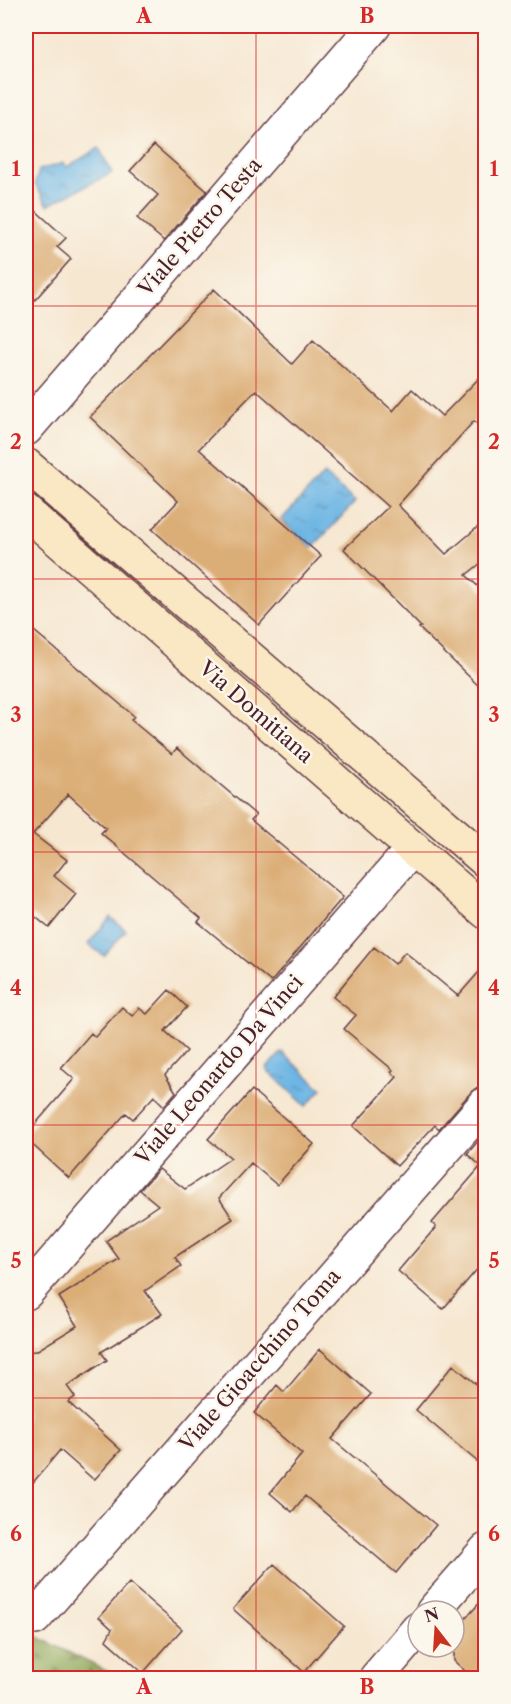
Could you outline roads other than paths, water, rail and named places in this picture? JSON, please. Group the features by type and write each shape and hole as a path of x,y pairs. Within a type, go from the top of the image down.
{"main road":[{"name":"Via Domitiana","path":"26,465 486,861"},
{"name":"Via Domitiana","path":"26,512 486,912"}],"street":[{"name":"Viale Pietro Testa","path":"26,429 374,26"},
{"name":"Viale Leonardo Da Vinci","path":"26,1293 413,848"},
{"name":"Viale Gioacchino Toma","path":"34,1618 486,1103"},
{"path":"443,1599 486,1550"},
{"path":"376,1678 406,1643"}],"water":[{"path":"99,148 112,173 48,205 35,184 39,170 63,163 67,167"},
{"path":"324,474 355,502 312,548 281,520"},
{"path":"110,917 126,930 104,956 88,944"},
{"path":"282,1052 322,1089 306,1106 266,1069"}]}
